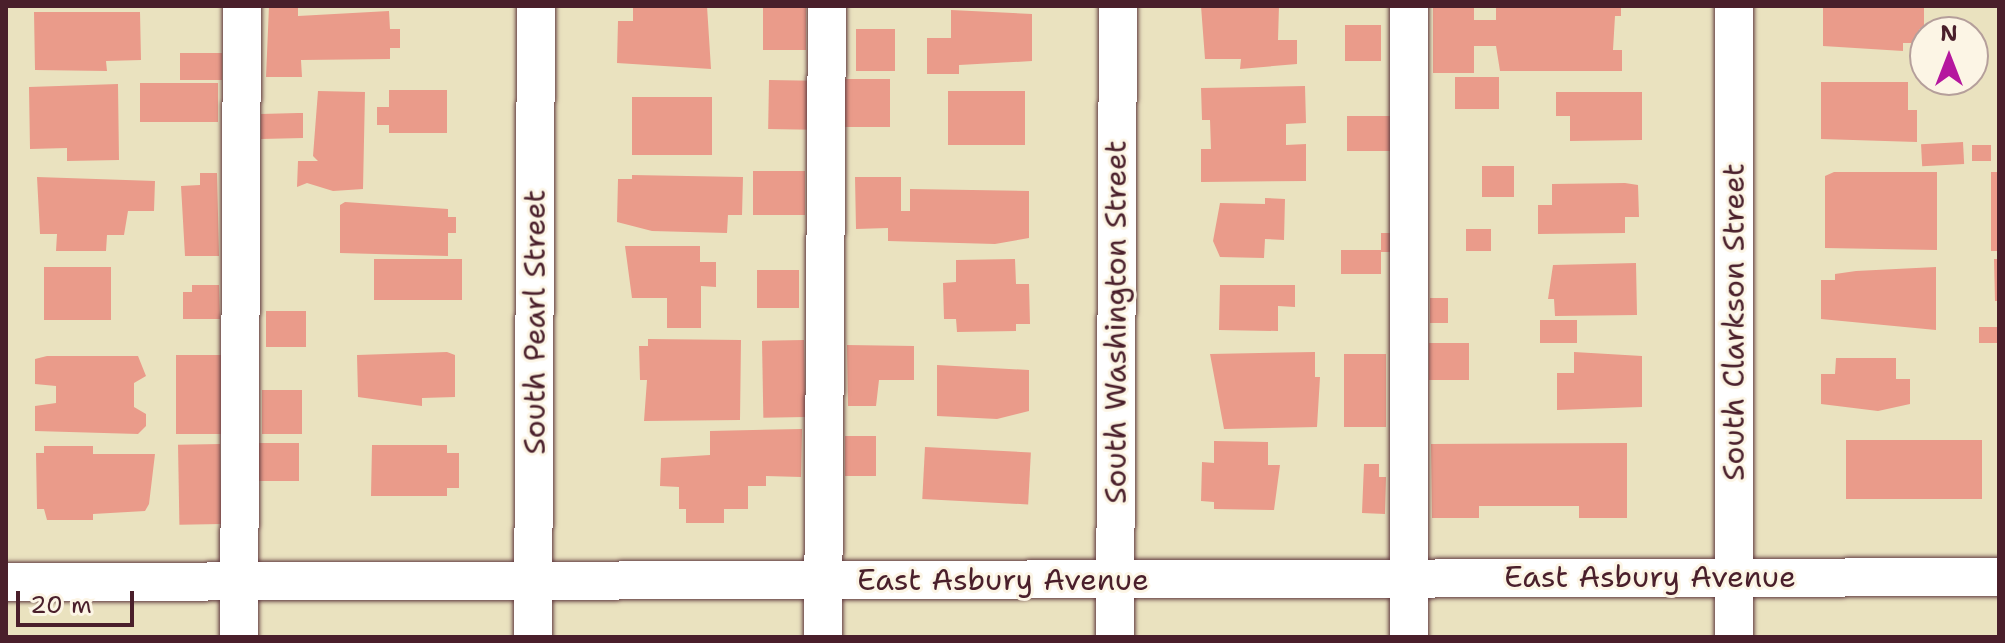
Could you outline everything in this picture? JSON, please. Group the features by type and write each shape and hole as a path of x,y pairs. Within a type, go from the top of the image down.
{"street":[{"path":"239,637 242,6"},
{"name":"South Pearl Street","path":"533,637 536,6"},
{"path":"823,637 827,6"},
{"name":"South Washington Street","path":"1115,637 1118,6"},
{"path":"1409,6 1409,637"},
{"name":"South Clarkson Street","path":"1734,6 1734,637"},
{"name":"East Asbury Avenue","path":"6,582 1999,577"}],"building":[{"path":"269,6 298,6 298,16 389,11 390,29 400,29 400,48 390,48 390,59 301,60 302,77 266,77"},
{"path":"633,6 707,6 711,69 617,63 618,21 633,21"},
{"path":"763,6 806,6 806,50 763,50"},
{"path":"1201,6 1279,6 1278,40 1297,40 1297,64 1240,69 1241,59 1205,59"},
{"path":"1433,6 1474,6 1474,20 1496,20 1496,6 1621,6 1621,16 1615,16 1613,50 1622,50 1622,71 1500,71 1496,46 1474,46 1474,73 1433,73"},
{"path":"1823,6 1924,6 1924,16 1909,16 1909,43 1903,43 1903,51 1823,46"},
{"path":"951,10 1032,14 1032,61 959,65 959,74 927,74 927,38 951,38"},
{"path":"34,12 140,12 141,60 106,61 107,71 35,70"},
{"path":"1345,25 1381,25 1381,61 1345,61"},
{"path":"856,29 895,29 895,71 856,71"},
{"path":"180,53 222,53 222,80 180,80"},
{"path":"1455,77 1499,77 1499,109 1455,109"},
{"path":"839,79 890,79 890,127 839,127"},
{"path":"769,80 813,81 812,130 768,129"},
{"path":"1821,82 1908,82 1908,110 1917,110 1917,142 1821,139"},
{"path":"140,83 218,83 218,122 140,122"},
{"path":"118,84 119,160 67,161 67,148 30,149 29,87"},
{"path":"1305,86 1306,123 1286,124 1286,145 1306,144 1306,181 1201,182 1201,149 1211,149 1210,120 1202,120 1201,88"},
{"path":"389,90 447,90 447,133 389,133 389,125 377,125 377,107 389,107"},
{"path":"318,91 365,92 363,189 333,191 307,183 297,187 298,161 318,161 313,156"},
{"path":"948,91 1025,91 1025,145 948,145"},
{"path":"1556,92 1642,92 1642,140 1570,141 1570,116 1556,116"},
{"path":"632,97 712,97 712,155 632,155"},
{"path":"303,113 303,138 261,139 261,114"},
{"path":"1347,116 1390,116 1390,151 1347,151"},
{"path":"1963,142 1964,164 1922,166 1921,144"},
{"path":"1972,145 1991,145 1991,161 1972,161"},
{"path":"1482,166 1514,166 1514,197 1482,197"},
{"path":"753,171 805,171 805,215 753,215"},
{"path":"1834,172 1937,172 1937,250 1825,248 1825,176"},
{"path":"1991,172 1999,172 1999,251 1991,251"},
{"path":"200,173 217,173 219,256 185,256 181,186 200,185"},
{"path":"632,175 743,177 742,215 728,215 727,233 652,231 617,222 618,179 632,179"},
{"path":"37,177 155,181 154,211 128,211 124,235 107,235 106,251 56,251 57,234 40,234"},
{"path":"855,177 901,177 901,211 910,211 910,189 1029,191 1029,238 995,244 888,241 888,228 856,229"},
{"path":"1552,184 1638,185 1639,217 1625,217 1625,233 1538,234 1538,205 1552,205"},
{"path":"1265,198 1285,199 1284,240 1265,239 1264,258 1220,257 1213,241 1220,203 1265,204"},
{"path":"345,202 448,209 448,217 456,217 456,233 448,233 448,256 340,253 340,205"},
{"path":"1466,229 1491,229 1491,251 1466,251"},
{"path":"1381,233 1391,233 1391,252 1381,252"},
{"path":"625,246 700,246 700,262 716,262 716,287 701,286 701,328 667,328 667,298 632,298"},
{"path":"1341,250 1381,250 1381,274 1341,274"},
{"path":"374,259 462,259 462,300 374,300"},
{"path":"1015,259 1016,284 1029,284 1030,324 1016,324 1016,331 957,332 956,319 944,319 943,283 956,282 956,260"},
{"path":"1994,259 1999,259 1999,301 1995,301"},
{"path":"1636,263 1637,315 1555,316 1554,299 1548,299 1553,265"},
{"path":"44,267 111,267 111,320 44,320"},
{"path":"1936,267 1936,330 1821,319 1821,280 1835,280 1835,274 1856,271"},
{"path":"757,270 799,270 799,308 757,308"},
{"path":"192,285 219,285 220,319 183,319 183,292 192,292"},
{"path":"1220,285 1295,285 1295,307 1278,306 1278,331 1219,330"},
{"path":"1430,298 1448,298 1448,323 1430,323"},
{"path":"266,311 306,311 306,347 266,347"},
{"path":"1540,320 1577,320 1577,343 1540,343"},
{"path":"1979,327 1997,327 1997,343 1979,343"},
{"path":"648,339 741,340 740,420 644,421 647,380 640,380 639,346 648,346"},
{"path":"804,340 805,417 763,418 762,341"},
{"path":"1429,343 1469,343 1469,380 1429,380"},
{"path":"847,345 914,346 914,380 879,380 876,406 848,406"},
{"path":"447,352 455,355 455,397 422,398 422,406 358,397 357,355"},
{"path":"1315,352 1315,377 1320,377 1317,427 1224,429 1210,354"},
{"path":"1574,352 1642,356 1642,407 1557,410 1557,373 1574,373"},
{"path":"1344,354 1386,354 1386,427 1344,427"},
{"path":"176,355 221,355 221,434 176,434"},
{"path":"47,356 138,356 146,376 134,383 134,407 146,414 146,426 138,434 35,431 35,406 56,403 56,386 35,384 35,359"},
{"path":"1836,358 1896,358 1896,379 1910,379 1910,404 1878,411 1821,404 1821,374 1835,374"},
{"path":"937,365 1029,370 1029,411 997,419 937,416"},
{"path":"262,390 302,390 302,434 262,434"},
{"path":"802,429 801,477 766,476 766,486 748,486 748,509 724,509 724,523 686,523 686,509 679,509 679,487 660,486 661,458 710,455 710,431"},
{"path":"845,436 876,436 876,476 845,476"},
{"path":"1846,440 1982,440 1982,499 1846,499"},
{"path":"1214,441 1268,442 1268,465 1280,465 1274,510 1214,509 1214,502 1201,501 1202,462 1214,463"},
{"path":"256,443 299,443 299,481 256,481"},
{"path":"1627,443 1627,518 1579,518 1579,506 1479,506 1479,518 1432,518 1431,444"},
{"path":"220,444 221,524 179,525 178,445"},
{"path":"372,445 447,445 447,453 459,453 459,488 447,488 447,496 371,496"},
{"path":"44,446 93,446 93,454 155,454 149,504 145,511 93,514 93,520 47,520 44,509 37,509 36,453 44,453"},
{"path":"925,447 1031,453 1028,504 922,499"},
{"path":"1364,464 1379,464 1379,477 1386,477 1385,514 1362,513"}]}
